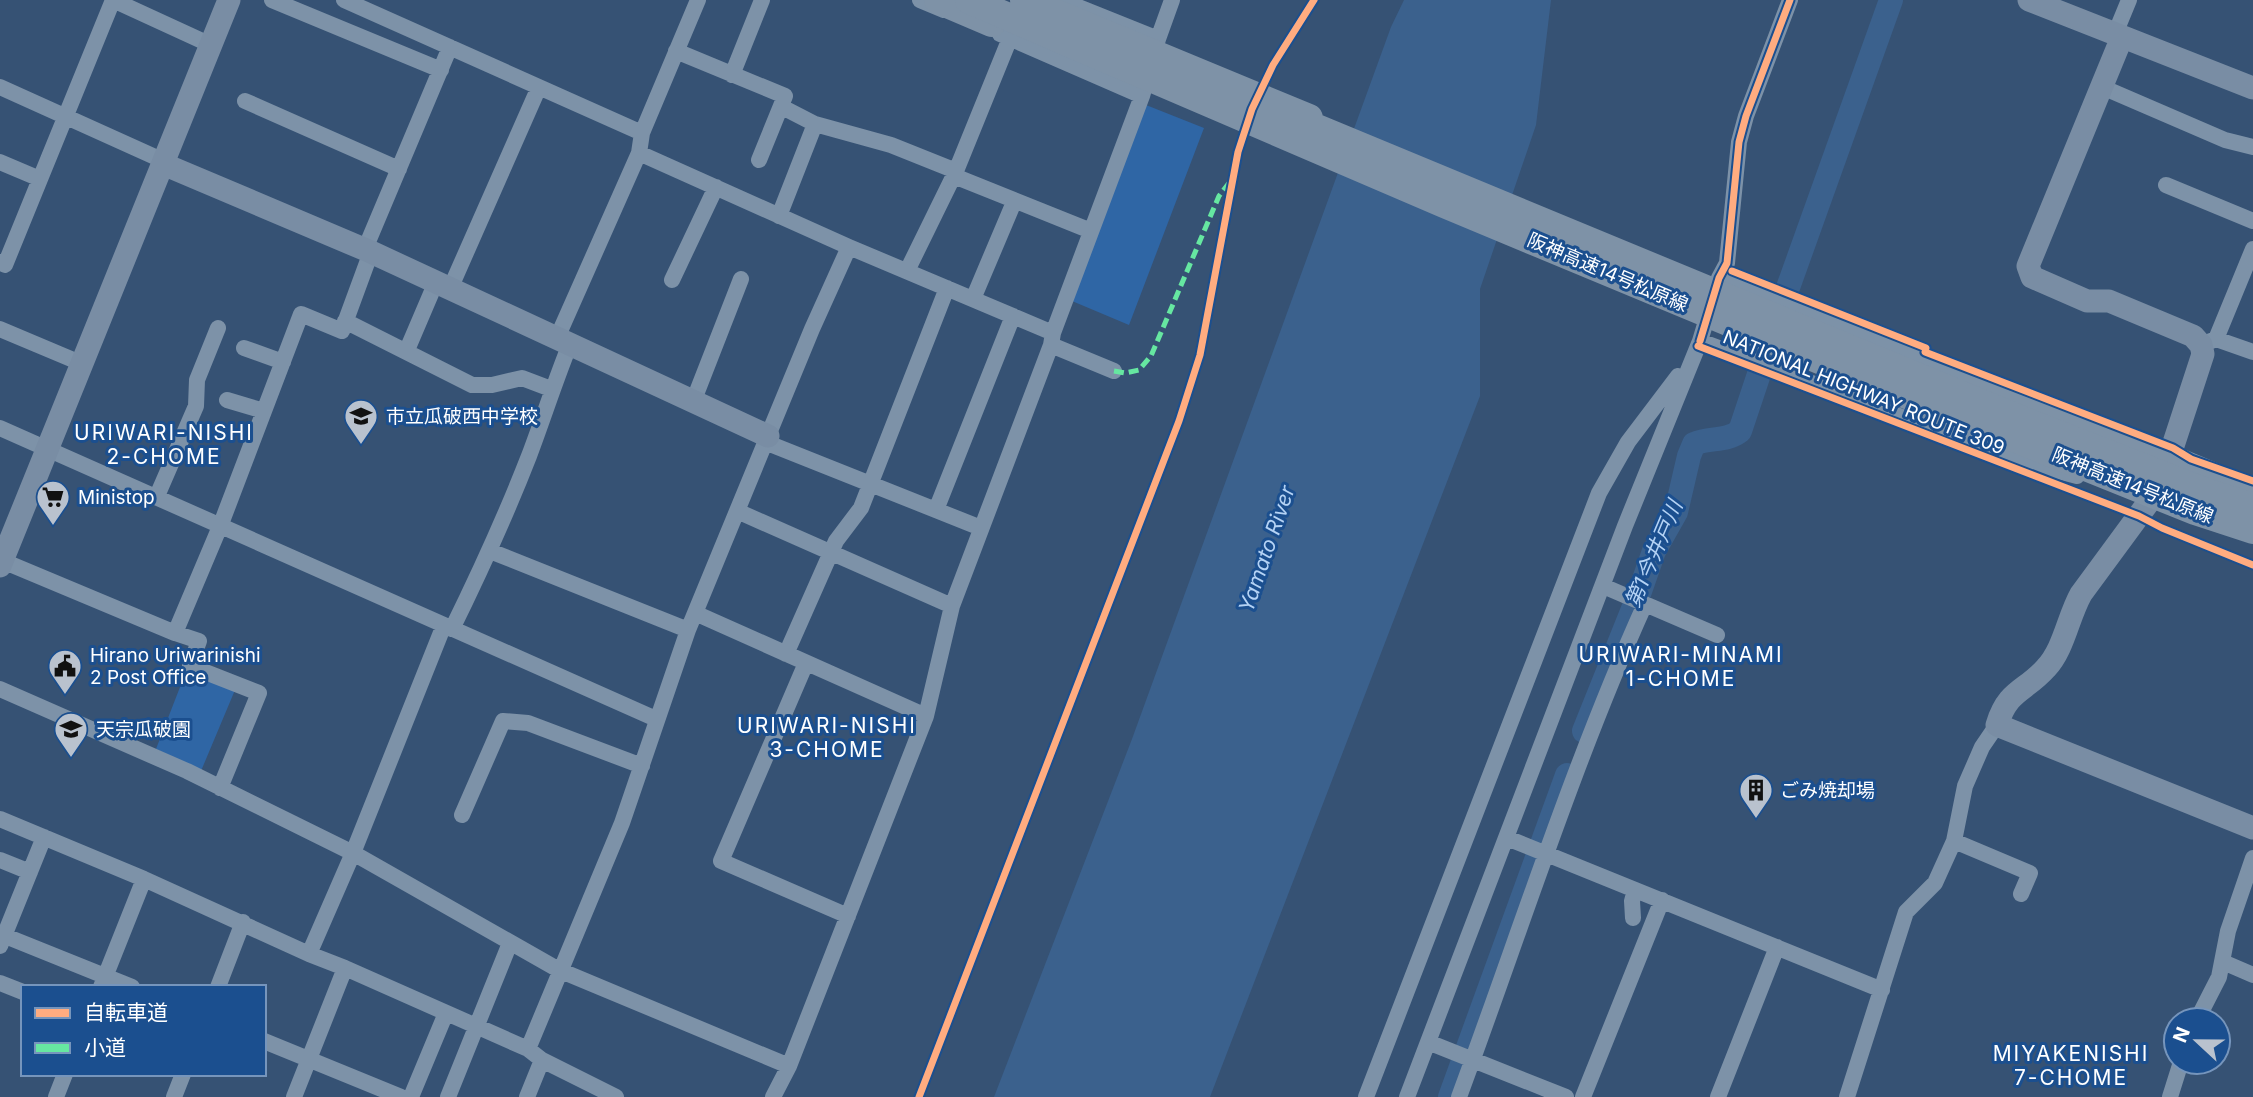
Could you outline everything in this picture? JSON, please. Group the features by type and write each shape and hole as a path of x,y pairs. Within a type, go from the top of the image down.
{"highway":[{"name":"NATIONAL HIGHWAY ROUTE 309","path":"938,0 1701,325 1977,438 2253,543"},
{"name":"阪神高速14号松原線","path":"969,0 1444,204 1822,361 2195,510 2253,530"},
{"name":"阪神高速14号松原線","path":"1010,0 1610,251 2072,439 2206,492 2253,507"},
{"path":"1024,0 1522,208 1992,393 2170,457 2253,494"},
{"path":"1610,251 1722,282 2253,494"},
{"path":"1822,361 2102,488 2253,550"}],"street":[{"path":"0,262 5,265 113,0 211,45"},
{"path":"0,566 229,0"},
{"path":"272,0 441,70"},
{"path":"344,0 642,132"},
{"path":"309,954 448,627 490,551 530,454 563,341 639,153 642,132 698,0"},
{"path":"732,75 762,0"},
{"path":"920,0 1142,96"},
{"path":"1061,0 1158,39"},
{"path":"773,1097 789,1066 926,716 952,606 1142,96 1172,0"},
{"path":"1407,1097 1700,341 1719,278 1727,262 1739,142 1746,116 1790,0"},
{"path":"2029,0 2119,36 2251,82"},
{"path":"2129,0 2102,87 2028,266 2032,277 2087,301 2109,301 2209,342 2253,352"},
{"path":"907,271 955,174 1010,38"},
{"path":"176,633 221,524 301,314 342,331 399,169 450,47"},
{"path":"676,51 785,96 759,160"},
{"path":"0,87 164,163 368,251 767,439 981,528"},
{"path":"407,350 443,286 539,87"},
{"path":"2102,87 2225,140 2253,147"},
{"path":"245,101 399,169"},
{"path":"782,107 815,124 891,145 1014,202 1091,232"},
{"path":"779,216 815,124"},
{"path":"639,153 849,247 1013,316 1114,370"},
{"path":"0,162 40,179"},
{"path":"2166,185 2253,221"},
{"path":"672,280 716,187"},
{"path":"973,299 1014,202"},
{"path":"528,1049 622,823 695,613 812,329 849,247"},
{"path":"1847,1097 1906,912 1935,883 1954,841 1965,786 1982,747 1997,725 2003,705 2047,668 2059,647 2077,601 2148,503 2170,457 2203,355 2253,248"},
{"path":"1719,278 2170,457"},
{"path":"693,402 741,279"},
{"path":"786,654 836,541 861,508 872,484 947,288"},
{"path":"936,510 1013,316"},
{"path":"345,321 472,385 492,385 522,378 551,389"},
{"path":"0,330 83,364"},
{"path":"157,496 195,406 197,380 220,336"},
{"path":"1700,341 2016,460 2077,476"},
{"path":"1366,1097 1599,493 1628,442 1669,391 1700,341"},
{"path":"244,348 283,362"},
{"path":"227,400 264,411"},
{"path":"0,428 656,719"},
{"path":"737,511 952,606"},
{"path":"490,551 688,631"},
{"path":"0,566 10,564 199,641 190,666 259,693 220,788"},
{"path":"1603,586 1717,635"},
{"path":"1459,1097 1545,853 1643,603"},
{"path":"695,613 926,716"},
{"path":"806,663 721,861 848,916"},
{"path":"0,689 220,788 353,853 559,970 789,1066"},
{"path":"462,816 503,721 528,723 642,766"},
{"path":"1997,725 2253,828"},
{"path":"0,819 243,922 309,954 528,1049 542,1060 616,1097"},
{"path":"44,837 2,938 103,981 122,985"},
{"path":"1508,838 1882,990"},
{"path":"1954,841 2030,873 2021,894"},
{"path":"2204,1006 2219,977 2228,931 2253,859"},
{"path":"0,860 30,872"},
{"path":"103,981 144,879"},
{"path":"1635,890 1632,901 1634,920 1644,944"},
{"path":"1583,1097 1661,901"},
{"path":"219,985 243,922"},
{"path":"448,1097 510,943"},
{"path":"1718,1097 1777,947"},
{"path":"2223,962 2253,975"},
{"path":"294,1097 345,968"},
{"path":"0,983 21,991"},
{"path":"411,1097 446,1013"},
{"path":"266,1042 401,1097"},
{"path":"1429,1042 1566,1097"},
{"path":"527,1097 542,1060"},
{"path":"56,1097 64,1076"},
{"path":"174,1097 182,1076"},
{"path":"2170,1097 2177,1076"}],"shaded area":[{"path":"1146,105 1204,128 1129,325 1072,301"},
{"path":"187,669 235,690 201,771 156,749"}],"water":[{"name":"Yamato River","path":"1404,0 1551,0 1536,125 1480,289 1480,396 1210,1097 994,1097 1132,739 1391,27"}],"waterway":[{"name":"第1今井戸川","path":"1584,731 1654,551 1676,512 1694,444 1729,437 1740,431 1785,296 1891,0"},
{"name":"第1今井戸川","path":"1450,1097 1567,775"}],"marked path":[{"path":"1114,371 1125,373 1139,370 1151,356 1219,196 1229,183"}],"cycle path":[{"path":"919,1097 1179,421 1200,355 1238,152 1252,109 1273,65 1314,0"},
{"path":"1700,341 1719,278 1727,263 1739,142 1746,116 1790,0"},
{"path":"1732,271 1926,348 1925,352 2173,448 2191,459 2253,481"},
{"path":"1698,346 2139,516 2253,565"}],"place":[{"name":"市立瓜破西中学校","path":"361,446"},
{"name":"Ministop","path":"53,527"},
{"name":"Hirano Uriwarinishi 2 Post Office","path":"65,696"},
{"name":"天宗瓜破園","path":"71,759"},
{"name":"ごみ焼却場","path":"1756,820"}],"district":[{"name":"URIWARI-NISHI 2-CHOME","path":"164,445"},
{"name":"URIWARI-MINAMI 1-CHOME","path":"1681,667"},
{"name":"URIWARI-NISHI 3-CHOME","path":"827,738"},
{"name":"MIYAKENISHI 7-CHOME","path":"2071,1066"}]}
